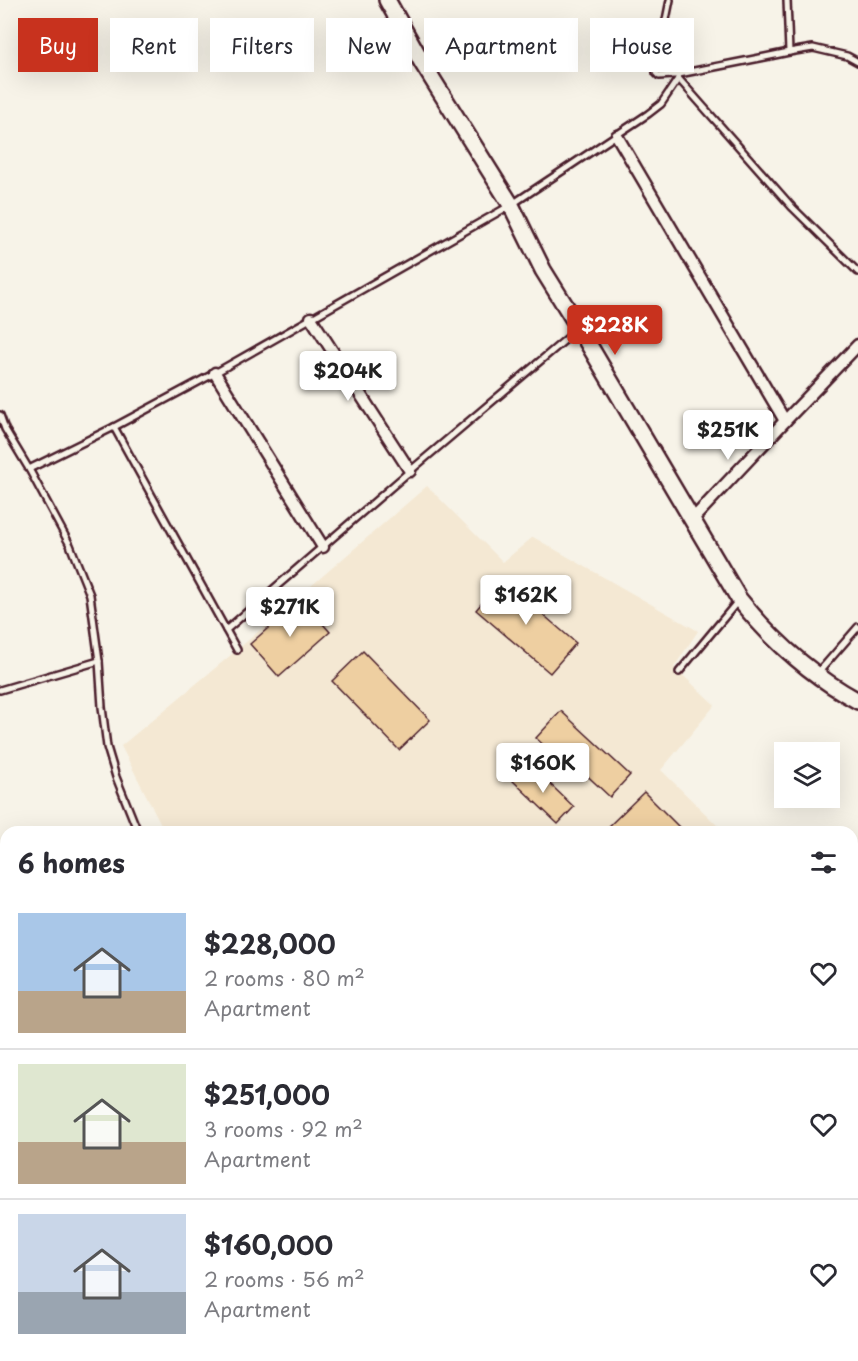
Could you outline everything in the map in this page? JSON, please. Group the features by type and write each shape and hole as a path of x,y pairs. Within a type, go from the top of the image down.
{"main road":[{"path":"387,0 423,64 511,205 543,270 739,599 777,642 817,675 858,701"}],"street":[{"path":"617,136 784,421"},
{"path":"311,318 410,471"},
{"path":"692,520 858,345"},
{"path":"214,373 323,547"}],"lane":[{"path":"670,0 657,62 656,73 659,76 676,77 789,51 813,48 848,56 858,62"},
{"path":"787,0 789,51"},
{"path":"29,469 114,427 214,373 511,205 617,136 661,104 676,77"},
{"path":"676,77 792,207 858,272"},
{"path":"226,630 579,328"},
{"path":"0,415 5,429 70,545 90,595 107,747 136,826"},
{"path":"114,427 237,650"},
{"path":"679,672 739,599"},
{"path":"817,675 858,627"},
{"path":"0,690 99,662"}],"shaded area":[{"path":"427,486 503,562 533,537 698,631 674,667 715,705 661,770 718,826 162,826 121,746 237,650"}],"building":[{"path":"502,579 576,643 550,673 476,610"},
{"path":"301,599 330,632 279,677 250,644"},
{"path":"363,651 430,720 399,750 332,681"},
{"path":"561,711 630,775 610,797 564,754 559,760 536,738"},
{"path":"528,763 574,807 558,824 512,780"},
{"path":"644,792 678,826 609,826"}]}
